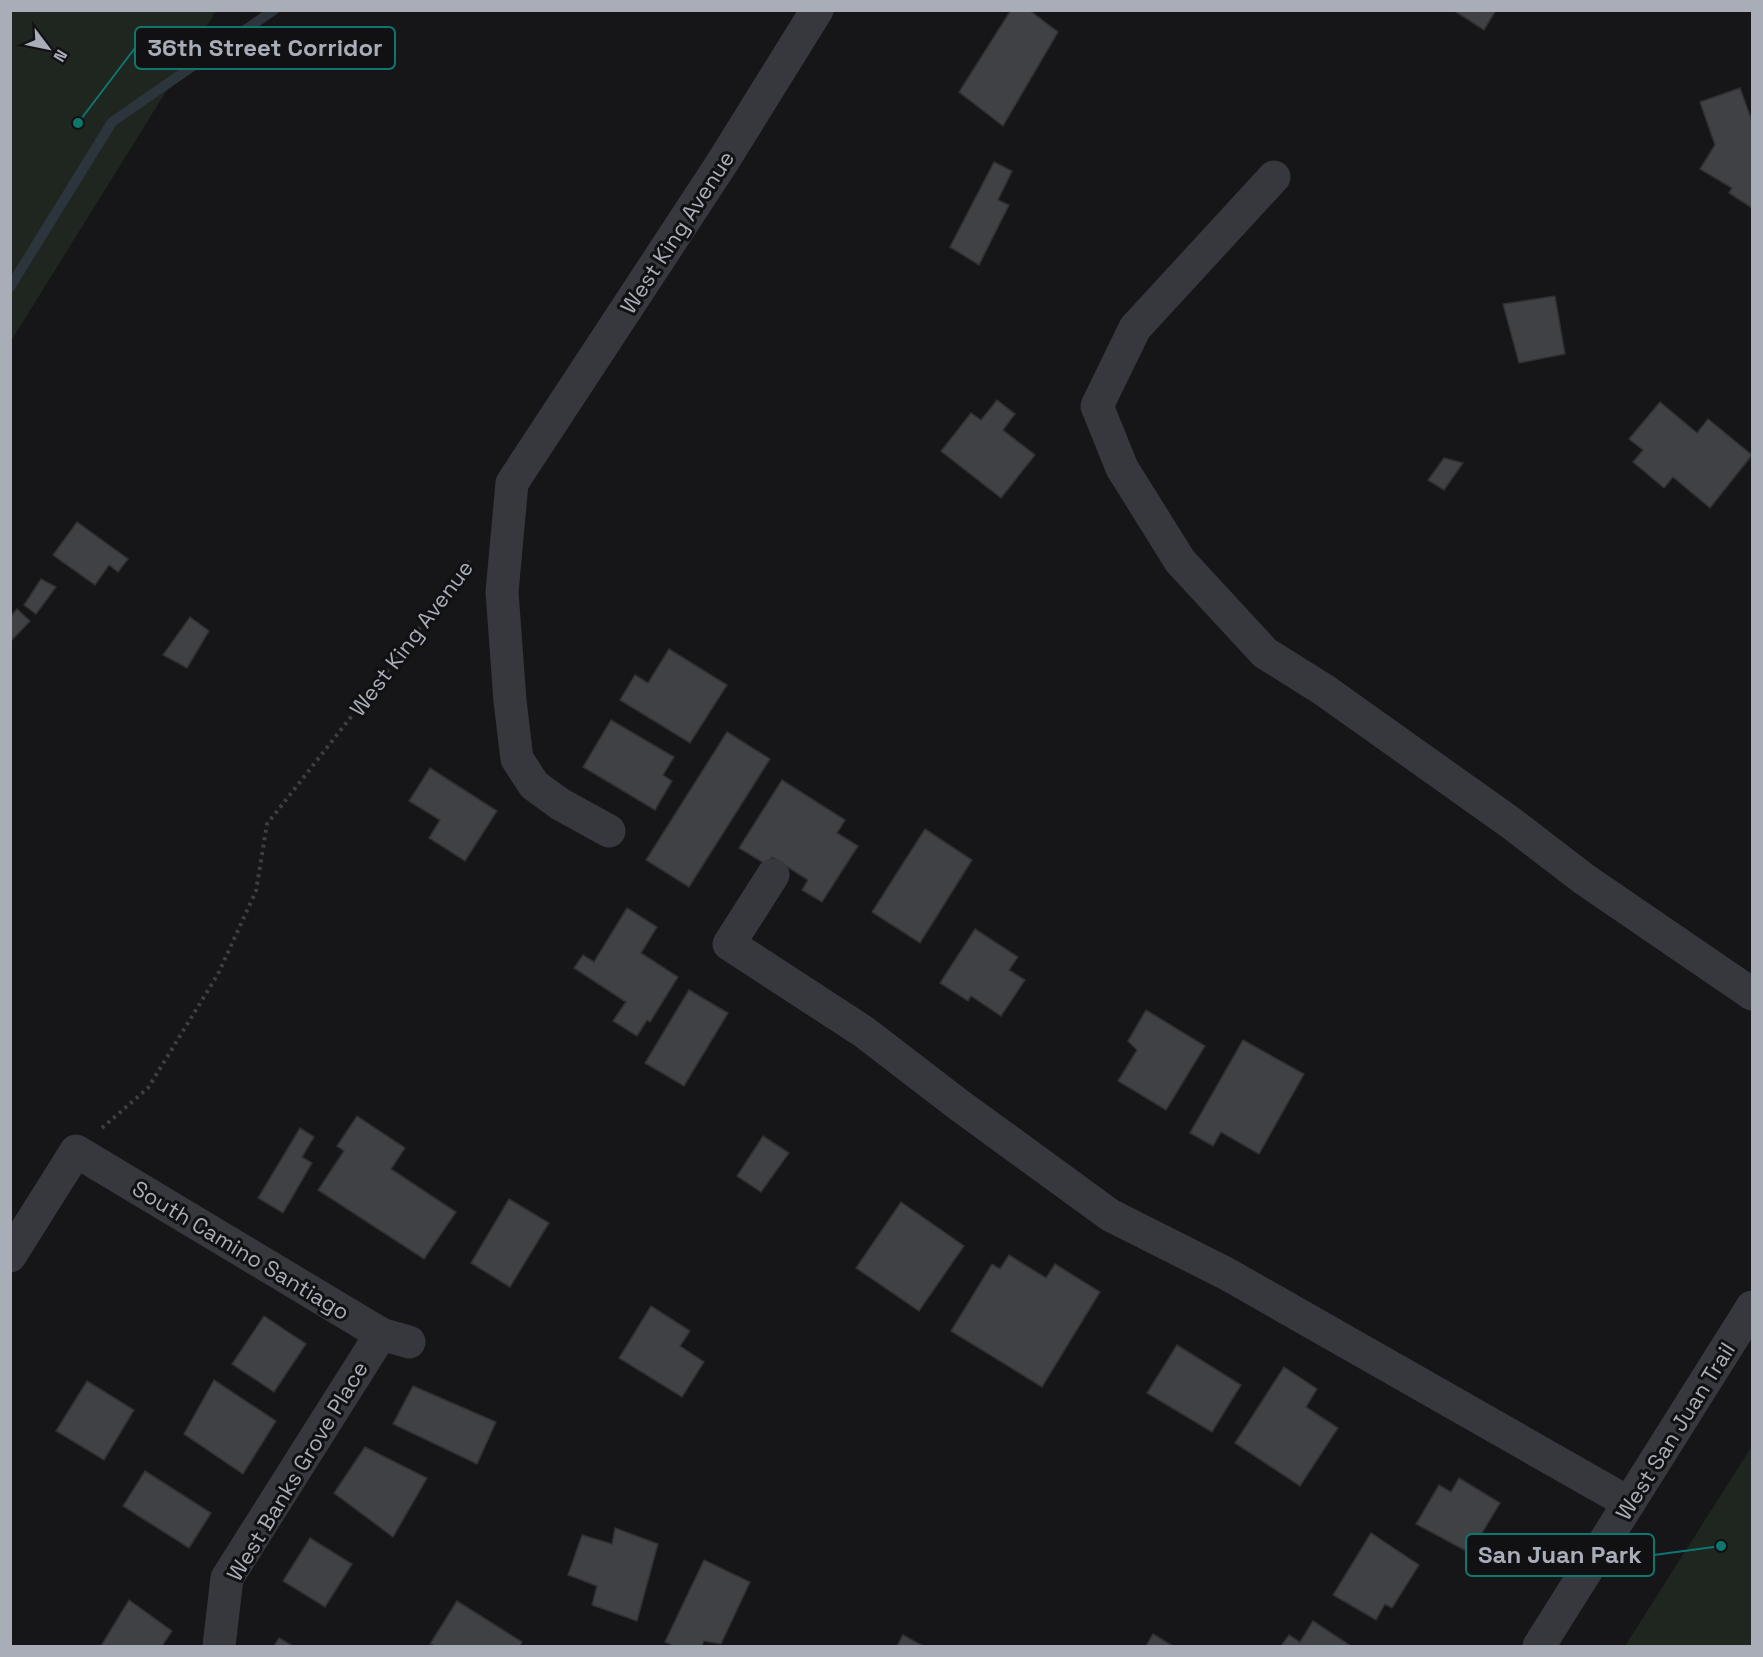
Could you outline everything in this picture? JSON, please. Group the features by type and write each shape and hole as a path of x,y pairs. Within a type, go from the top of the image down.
{"street":[{"name":"West King Avenue","path":"609,831 560,804 534,785 518,759 510,701 502,591 512,483 722,163 817,10"},
{"path":"1274,177 1135,328 1097,406 1122,468 1180,561 1265,653 1333,697 1511,823 1584,879 1752,994"},
{"path":"773,875 729,944 864,1032 959,1105 1110,1215 1227,1274 1629,1503"},
{"path":"10,1256 76,1151"},
{"name":"South Camino Santiago","path":"76,1151 395,1338"},
{"name":"West San Juan Trail","path":"1539,1647 1752,1306"},
{"name":"West Banks Grove Place","path":"219,1647 227,1578 395,1338"}],"path":[{"name":"West King Avenue","path":"76,1151 148,1088 218,974 256,891 267,824 398,657 472,557"}],"shaded area":[{"path":"10,11 216,11 11,341"},
{"path":"1752,1446 1752,1646 1625,1646"}],"building":[{"path":"1011,10 1029,10 1058,32 1003,126 959,92"},
{"path":"1453,10 1496,10 1484,30"},
{"path":"1740,88 1752,121 1752,208 1729,193 1732,188 1700,169 1715,145 1700,102"},
{"path":"994,162 1012,171 998,200 1009,205 979,265 950,247"},
{"path":"1555,296 1565,354 1519,363 1503,304"},
{"path":"997,400 1015,414 1003,430 1035,455 1001,498 941,451 971,413 981,420"},
{"path":"1660,402 1697,433 1708,419 1752,455 1710,508 1673,477 1664,488 1633,462 1643,450 1629,439"},
{"path":"1444,458 1463,463 1444,490 1428,480"},
{"path":"77,522 128,559 118,572 109,565 95,585 53,555"},
{"path":"41,579 56,587 36,614 24,605"},
{"path":"17,609 30,621 10,642 10,617"},
{"path":"190,617 209,631 187,668 163,655"},
{"path":"669,649 727,685 690,743 620,700 635,675 648,683"},
{"path":"611,720 674,757 663,775 672,781 655,810 583,767"},
{"path":"727,732 770,759 689,887 646,860"},
{"path":"430,768 497,811 465,861 429,838 440,820 409,801"},
{"path":"782,780 845,820 837,833 858,846 822,902 802,890 808,880 772,857 767,865 739,848"},
{"path":"925,829 972,860 920,943 872,912"},
{"path":"627,908 657,927 641,953 678,977 650,1022 647,1020 637,1036 613,1021 626,1002 574,968 583,955 594,962"},
{"path":"975,929 1018,957 1009,970 1025,980 1001,1016 971,996 968,1001 940,983"},
{"path":"689,990 728,1013 684,1086 645,1063"},
{"path":"1146,1010 1205,1046 1166,1110 1118,1081 1137,1050 1128,1041"},
{"path":"1243,1040 1304,1074 1259,1154 1221,1132 1213,1146 1190,1133"},
{"path":"357,1116 405,1148 391,1169 456,1212 424,1259 318,1190 344,1151 337,1146"},
{"path":"300,1128 314,1137 302,1157 312,1163 283,1213 258,1198"},
{"path":"763,1136 789,1153 761,1192 737,1176"},
{"path":"509,1199 549,1223 510,1287 471,1263"},
{"path":"901,1202 964,1246 919,1311 856,1268"},
{"path":"1009,1255 1046,1278 1055,1264 1100,1292 1042,1387 951,1331 992,1264 1000,1269"},
{"path":"651,1306 690,1331 680,1346 704,1362 682,1397 619,1358"},
{"path":"264,1316 306,1344 274,1392 232,1364"},
{"path":"1177,1345 1241,1385 1212,1432 1147,1393"},
{"path":"1284,1367 1317,1389 1306,1407 1338,1428 1300,1486 1235,1443"},
{"path":"214,1380 276,1421 243,1474 184,1434"},
{"path":"87,1381 134,1410 104,1460 56,1431"},
{"path":"413,1386 496,1422 477,1464 393,1424"},
{"path":"365,1447 427,1478 393,1537 334,1493"},
{"path":"145,1471 211,1513 189,1548 123,1506"},
{"path":"1459,1478 1500,1503 1470,1553 1416,1524 1439,1485 1451,1492"},
{"path":"615,1528 658,1544 637,1621 592,1605 597,1586 568,1575 582,1535 612,1544"},
{"path":"1371,1533 1419,1565 1392,1608 1385,1604 1376,1620 1333,1595"},
{"path":"310,1538 352,1564 325,1607 283,1581"},
{"path":"704,1560 750,1582 721,1644 704,1641 702,1646 674,1646 665,1642"},
{"path":"129,1600 172,1631 162,1646 101,1646"},
{"path":"457,1601 522,1642 520,1646 435,1646 430,1644"},
{"path":"1313,1621 1351,1646 1281,1646 1289,1635 1300,1642"},
{"path":"1153,1634 1173,1646 1146,1646"},
{"path":"903,1635 923,1646 897,1646"},
{"path":"279,1638 293,1646 274,1646"}],"waterway":[{"path":"10,287 112,122 274,10"}],"place":[{"name":"36th Street Corridor","path":"78,123"},
{"name":"San Juan Park","path":"1721,1546"}]}
